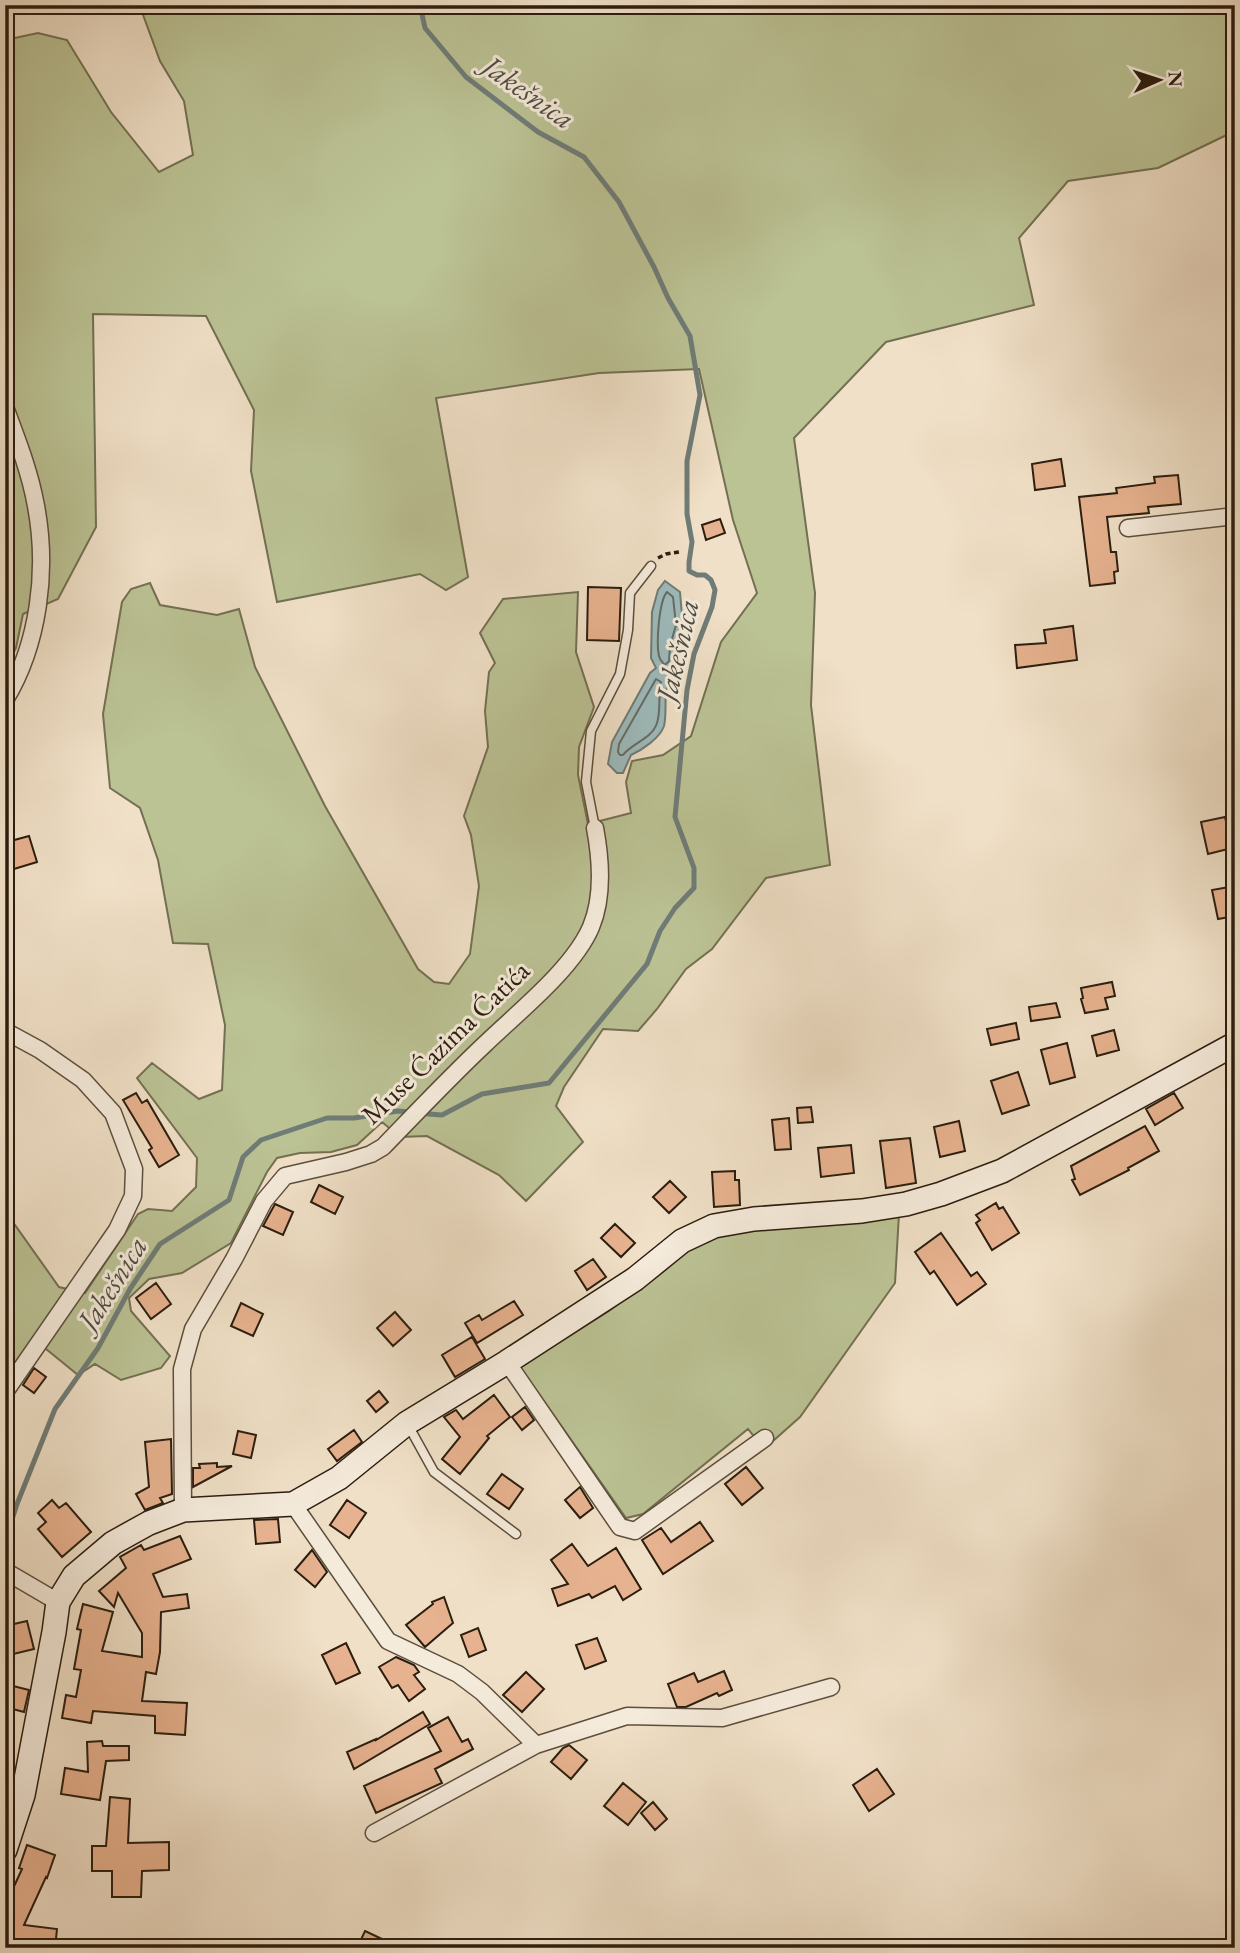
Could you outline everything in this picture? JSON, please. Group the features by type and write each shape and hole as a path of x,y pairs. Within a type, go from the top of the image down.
{"street":[{"path":"5,407 36,504 42,549 35,625 24,663 5,700"},
{"path":"1128,528 1235,516"},
{"name":"Muse Ćazima Ćatića","path":"183,1510 182,1369 192,1329 234,1259 264,1201 285,1176 346,1162 383,1147 571,961 591,927 599,895 600,854 595,828"},
{"path":"5,1031 40,1050 83,1080 113,1113 134,1169 133,1196 117,1230 5,1392"},
{"path":"6,1848 23,1795 58,1602 74,1576 113,1543 149,1523 183,1510 293,1504 339,1478 407,1423 635,1279 682,1241 714,1226 754,1219 906,1205 941,1194 1002,1171 1235,1044"},
{"path":"507,1362 620,1527 635,1531 765,1438"},
{"path":"293,1504 388,1640 458,1674 482,1692 536,1745"},
{"path":"5,1571 58,1602"},
{"path":"374,1833 536,1745 627,1716 722,1718 831,1686"}],"lane":[{"path":"595,828 586,782 592,731 620,674 628,630 630,593 651,566"},
{"path":"407,1423 433,1472 516,1534"}],"path":[{"path":"651,566 659,557 679,552"}],"green space":[{"path":"134,5 1235,5 1235,131 1158,168 1068,181 1019,238 1034,305 886,342 794,438 815,593 811,705 830,865 766,878 712,949 686,969 638,1031 603,1029 564,1087 556,1106 583,1142 526,1201 499,1175 427,1136 400,1137 382,1122 357,1145 331,1152 300,1153 277,1158 267,1172 231,1243 182,1273 149,1279 129,1298 131,1311 170,1356 161,1368 121,1380 95,1364 78,1375 46,1349 28,1347 5,1378 5,1211 59,1287 85,1293 138,1214 148,1209 172,1211 196,1187 197,1158 137,1078 152,1063 199,1099 222,1090 225,1025 208,944 173,943 158,860 140,808 110,788 103,714 122,602 131,589 150,583 160,605 217,615 239,609 255,667 325,806 418,969 434,982 449,984 470,954 479,886 471,835 464,816 488,747 485,711 489,672 495,663 480,633 503,599 578,592 576,652 594,707 579,747 578,775 588,824 631,813 626,782 632,761 663,755 691,736 721,642 757,593 733,520 699,369 599,373 436,398 468,577 446,590 420,574 277,602 251,471 254,410 206,316 93,314 96,527 58,599 23,614 16,648 5,669 5,40 38,33 67,40 111,112 159,172 193,155 184,101 160,61 142,12"},
{"path":"899,1214 895,1283 800,1417 764,1449 748,1429 643,1514 626,1518 520,1367 609,1311 696,1244 747,1226"}],"water":[{"path":"665,581 680,592 683,628 667,687 664,726 655,739 631,755 623,773 617,773 608,764 612,742 650,673 656,668 651,658 652,612 658,590"}],"building":[{"path":"1061,459 1065,486 1035,490 1032,464"},
{"path":"1178,475 1181,504 1148,507 1149,513 1107,517 1111,552 1116,552 1118,571 1114,572 1115,583 1090,586 1079,497 1117,493 1116,488 1155,483 1154,477"},
{"path":"720,519 725,533 706,540 702,525"},
{"path":"588,587 621,588 619,641 587,640"},
{"path":"1073,626 1077,660 1017,668 1015,645 1046,643 1044,630"},
{"path":"1225,817 1232,848 1208,854 1201,822"},
{"path":"29,836 37,862 14,869 7,842"},
{"path":"1235,886 1235,916 1218,919 1212,890"},
{"path":"1112,982 1115,996 1105,998 1108,1009 1085,1013 1081,988"},
{"path":"1056,1003 1060,1017 1031,1021 1029,1007"},
{"path":"1016,1023 1019,1039 991,1045 987,1029"},
{"path":"1114,1030 1119,1050 1097,1056 1092,1036"},
{"path":"1067,1043 1075,1077 1050,1084 1041,1050"},
{"path":"1018,1072 1029,1105 1002,1114 991,1081"},
{"path":"136,1093 142,1103 147,1100 179,1155 159,1167 149,1150 152,1148 123,1100"},
{"path":"1174,1093 1183,1108 1155,1125 1146,1109"},
{"path":"811,1107 813,1122 798,1123 797,1108"},
{"path":"789,1118 791,1149 775,1150 772,1120"},
{"path":"959,1121 965,1151 940,1157 934,1127"},
{"path":"1145,1126 1159,1151 1080,1195 1072,1180 1075,1179 1071,1166"},
{"path":"910,1138 916,1183 886,1188 880,1141"},
{"path":"851,1145 854,1173 821,1177 818,1148"},
{"path":"735,1171 735,1180 739,1180 740,1205 714,1207 712,1172"},
{"path":"670,1181 686,1197 669,1213 653,1197"},
{"path":"319,1185 343,1197 335,1214 311,1202"},
{"path":"996,1203 999,1209 1003,1207 1019,1233 992,1250 976,1223 980,1220 976,1215"},
{"path":"275,1204 293,1212 283,1235 263,1226"},
{"path":"615,1224 635,1243 621,1257 601,1238"},
{"path":"941,1233 971,1276 977,1272 986,1284 957,1305 934,1271 930,1274 915,1252"},
{"path":"593,1259 606,1277 587,1290 575,1271"},
{"path":"156,1283 171,1304 151,1319 136,1298"},
{"path":"514,1301 523,1315 477,1343 465,1323 479,1315 482,1320"},
{"path":"241,1303 263,1314 253,1336 231,1326"},
{"path":"395,1312 411,1330 393,1346 377,1328"},
{"path":"472,1337 485,1359 455,1377 442,1355"},
{"path":"34,1368 46,1377 34,1393 23,1385"},
{"path":"379,1391 388,1402 376,1412 367,1401"},
{"path":"494,1395 510,1417 487,1436 489,1438 460,1474 442,1459 460,1437 444,1417 456,1410 463,1419"},
{"path":"525,1407 534,1420 522,1430 512,1417"},
{"path":"354,1430 362,1442 337,1461 328,1449"},
{"path":"238,1431 256,1435 251,1458 233,1454"},
{"path":"171,1439 172,1494 160,1498 163,1503 145,1510 136,1494 149,1487 145,1442"},
{"path":"217,1463 217,1467 232,1466 193,1487 193,1468 200,1468 199,1464"},
{"path":"746,1467 763,1488 742,1505 725,1484"},
{"path":"502,1474 523,1489 509,1509 487,1494"},
{"path":"580,1487 593,1508 580,1518 565,1500"},
{"path":"52,1500 59,1508 66,1503 91,1532 62,1557 38,1529 46,1522 38,1513"},
{"path":"347,1500 366,1513 349,1538 330,1525"},
{"path":"278,1519 280,1542 256,1544 254,1520"},
{"path":"700,1522 713,1541 663,1574 642,1540 661,1528 671,1542"},
{"path":"180,1536 191,1559 153,1574 163,1597 187,1594 189,1608 161,1612 160,1652 156,1674 146,1672 142,1701 187,1703 185,1735 155,1733 155,1716 93,1711 91,1723 62,1718 66,1695 76,1697 81,1670 74,1669 81,1630 77,1629 83,1604 113,1612 102,1651 142,1657 142,1633 118,1593 114,1607 99,1591 126,1568 120,1557 141,1545 144,1550"},
{"path":"572,1544 588,1566 616,1548 641,1589 623,1600 615,1586 592,1598 589,1594 558,1606 552,1589 568,1584 551,1560"},
{"path":"312,1550 327,1572 315,1587 295,1570"},
{"path":"444,1597 453,1623 425,1647 406,1625 433,1604 432,1602"},
{"path":"27,1621 34,1649 5,1656 5,1626"},
{"path":"478,1628 486,1650 469,1657 461,1635"},
{"path":"597,1638 606,1661 585,1669 576,1645"},
{"path":"346,1643 360,1673 336,1684 322,1655"},
{"path":"396,1657 414,1665 419,1672 414,1675 425,1689 409,1701 398,1685 392,1688 379,1667"},
{"path":"724,1671 732,1690 719,1696 717,1693 686,1707 677,1707 668,1684 694,1673 698,1682"},
{"path":"526,1672 544,1689 522,1712 503,1695"},
{"path":"5,1684 29,1690 24,1712 5,1707"},
{"path":"423,1712 430,1724 354,1769 347,1752 376,1740"},
{"path":"448,1717 462,1742 468,1739 473,1749 435,1769 442,1783 376,1813 364,1786 441,1751 428,1728"},
{"path":"102,1741 103,1746 129,1746 129,1760 106,1761 100,1800 61,1794 65,1768 88,1772 87,1742"},
{"path":"569,1745 587,1760 571,1779 551,1762"},
{"path":"877,1769 894,1794 869,1811 853,1785"},
{"path":"623,1783 646,1802 628,1825 604,1806"},
{"path":"110,1797 130,1799 128,1843 169,1842 169,1870 142,1871 141,1897 112,1897 112,1871 92,1871 92,1846 106,1846"},
{"path":"653,1802 667,1819 655,1830 641,1813"},
{"path":"27,1845 55,1855 24,1925 57,1929 55,1948 5,1948 5,1906 22,1869 19,1868"},
{"path":"365,1931 401,1948 357,1948"}],"waterway":[{"name":"Jakešnica","path":"420,5 425,28 466,77 538,132 584,157 619,202 690,336 700,395 687,461 687,514 692,542 689,571 705,575 711,580 715,590 712,607 694,654 687,690 675,817 694,868 694,888 675,908 660,931 647,964 549,1083 482,1094 442,1115 428,1114"},
{"name":"Jakešnica","path":"5,1541 55,1409 98,1348 130,1289 160,1244 229,1200 243,1157 261,1140 327,1118 410,1112"}]}
